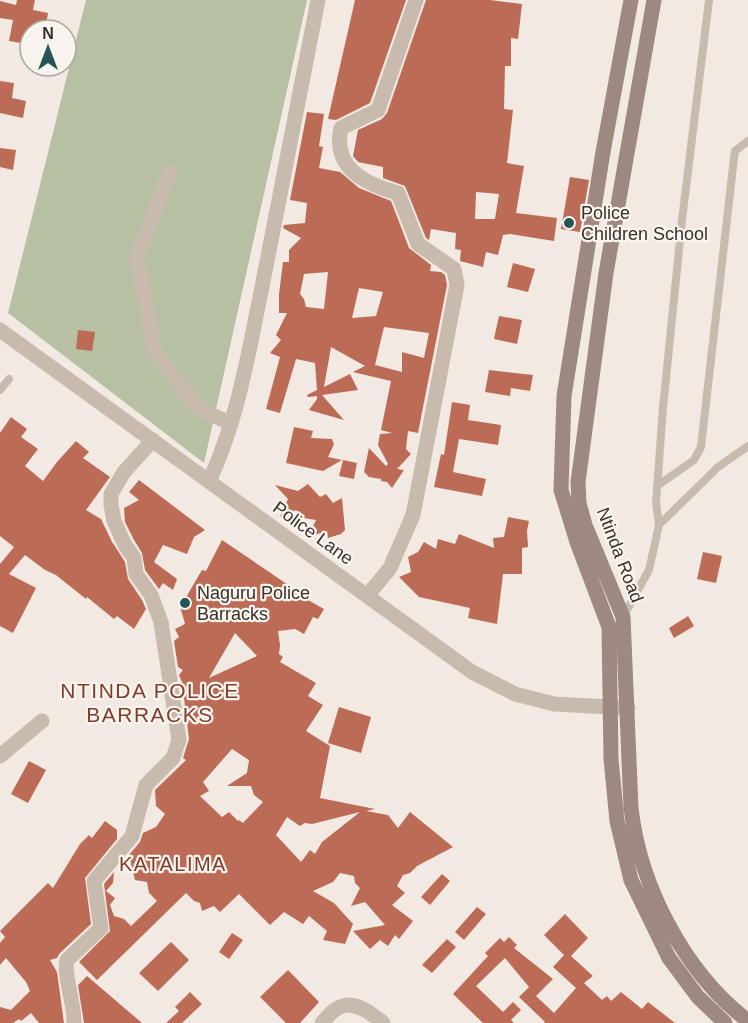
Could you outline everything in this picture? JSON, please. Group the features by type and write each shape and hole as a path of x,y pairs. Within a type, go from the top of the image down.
{"main road":[{"name":"Ntinda Road","path":"631,0 601,163 564,396 561,490 577,542 609,627 611,759 617,821 631,880 669,958 698,997 725,1023"},
{"name":"Ntinda Road","path":"654,0 606,273 578,482 579,503 585,525 623,618 631,808 634,835 644,867 657,900 682,950 709,986 748,1021"}],"street":[{"path":"209,481 230,423 249,347 318,0"},
{"path":"367,596 390,568 413,515 456,275 454,269 418,244 398,193 381,188 348,169 342,157 339,137 341,128 378,110 416,0"},
{"path":"170,171 137,258 155,352 199,409 230,423"},
{"name":"Police Lane","path":"0,330 472,672 514,694 554,704 628,708"},
{"path":"74,1023 65,966 67,960 101,928 94,882 132,836 147,785 173,758 179,740 160,621 151,595 136,573 134,558 114,521 111,505 111,494 124,472 153,440"},
{"path":"0,756 42,721"},
{"path":"322,1023 338,1007 349,1006 366,1010 383,1023"}],"lane":[{"path":"623,618 649,570 659,525 656,503 663,408 682,220 709,0"},
{"path":"657,486 694,460 701,447 735,151 748,141"},
{"path":"0,390 9,379"},
{"path":"659,525 718,467 748,446"}],"green space":[{"path":"86,0 307,0 204,463 8,313 67,78 78,78 78,32"}],"building":[{"path":"17,0 35,0 33,10 48,13 47,18 18,18 18,42 9,41 13,20 0,18 0,1 16,5"},
{"path":"355,0 406,0 370,103 336,120 328,119"},
{"path":"426,0 490,0 522,4 518,39 511,38 511,66 505,66 504,109 513,110 507,163 524,166 516,213 557,218 554,241 510,234 503,235 498,255 486,252 483,267 460,261 461,250 455,249 456,233 431,229 429,240 426,238 405,186 383,178 383,167 358,162 353,156 358,130 382,119 387,113","holes":["476,192 499,194 495,219 475,219"]},
{"path":"0,81 14,83 12,98 26,101 23,118 0,113"},
{"path":"307,112 324,114 319,146 323,147 319,168 340,172 359,188 391,201 409,248 431,265 430,271 441,272 445,275 447,285 418,433 408,431 406,449 411,454 397,469 404,470 392,488 387,482 369,477 364,472 369,448 386,466 388,464 378,445 380,434 392,433 381,430 391,381 353,372 365,366 331,347 324,387 350,374 358,390 322,395 344,420 309,410 317,399 317,396 308,397 307,395 317,390 315,363 296,359 280,413 266,409 280,357 270,353 281,340 276,335 287,313 279,313 283,262 289,262 289,250 301,238 283,228 284,225 305,223 307,203 290,200","holes":["328,272 324,309 306,307 300,294 304,274","359,288 383,292 376,316 352,318","384,327 429,333 424,358 402,352 402,372 375,365"]},
{"path":"0,148 16,150 13,170 0,167"},
{"path":"570,177 589,180 580,232 561,229"},
{"path":"513,263 535,269 528,292 507,287"},
{"path":"499,316 522,320 517,344 494,339"},
{"path":"78,330 95,332 92,351 76,349"},
{"path":"489,370 533,375 530,391 511,388 510,396 485,392"},
{"path":"452,402 470,405 468,420 501,425 498,445 459,439 453,472 486,479 482,496 434,487 441,454 444,455"},
{"path":"11,417 27,429 21,437 38,449 25,466 43,481 76,441 89,452 83,458 110,477 86,510 101,519 125,562 128,579 146,609 134,629 117,616 114,619 87,597 86,599 56,575 25,555 9,574 36,588 13,633 0,626 0,564 14,547 0,536 0,433"},
{"path":"294,427 313,431 311,438 332,439 334,444 328,457 342,460 323,471 286,463"},
{"path":"343,460 357,463 354,479 339,476"},
{"path":"139,480 205,530 194,537 187,554 163,545 154,562 177,579 173,590 163,583 159,589 145,570 142,553 125,522 124,508 139,500 129,492"},
{"path":"308,484 320,497 326,494 333,503 342,498 345,530 341,534 328,538 327,531 308,537 316,520 304,518 296,510 280,517 288,499 275,485 298,491"},
{"path":"508,517 529,521 528,547 522,548 522,574 503,574 497,624 468,618 470,608 419,597 399,577 411,572 408,557 418,552 424,542 436,549 438,539 455,544 459,534 494,548 493,538 504,537"},
{"path":"222,540 300,593 299,595 324,609 318,619 313,617 304,634 295,629 278,631 279,654 283,657 280,662 316,683 308,696 323,705 306,731 330,746 320,798 375,809 366,811 388,815 398,828 410,812 453,847 403,875 397,886 405,893 392,905 413,921 399,939 395,935 388,946 380,940 370,949 353,931 385,925 365,902 351,906 360,888 355,883 354,876 340,873 333,882 313,891 334,903 353,924 345,944 323,940 327,931 309,916 303,924 284,912 270,925 239,894 220,912 214,906 202,911 200,903 194,901 186,893 97,980 79,962 110,931 104,884 114,872 113,883 106,891 115,898 110,905 114,916 124,919 131,926 157,901 149,893 147,882 135,880 129,855 140,842 143,833 156,827 165,814 156,806 155,790 186,760 183,758 189,739 180,684 182,682 179,675 183,670 178,667 174,641 179,637 175,629 185,624 180,606 190,603 185,599 202,570 206,571","holes":["235,633 257,656 209,678","232,749 249,760 247,773 227,786 251,786 254,795 263,802 243,823 229,812 222,817 200,796 209,791 203,782","360,812 322,842 315,854 310,850 301,862 276,835 287,817 300,826 305,823 312,824"]},
{"path":"703,552 722,556 716,583 697,579"},
{"path":"688,616 694,626 674,638 669,628"},
{"path":"339,707 371,717 361,753 328,743"},
{"path":"29,761 46,770 28,803 11,794"},
{"path":"105,821 117,830 117,839 85,878 91,924 57,958 50,960 57,972 64,1023 39,1023 31,1013 21,1021 19,1019 13,1023 0,1023 0,1007 11,1010 30,991 26,982 6,958 0,965 0,943 5,937 0,931 48,883 53,888 80,844 89,835 92,838"},
{"path":"442,874 450,881 430,905 421,897"},
{"path":"477,907 486,914 464,940 455,932"},
{"path":"565,914 588,938 571,956 593,976 584,983 602,1000 607,996 611,1001 621,992 642,1009 648,1002 675,1023 544,1023 519,997 529,987 505,958 476,986 503,1012 513,1002 521,1010 511,1020 514,1023 483,1023 453,994 488,956 485,953 500,938 504,942 509,937 517,945 514,948 553,979 536,996 554,1013 576,988 553,967 564,955 544,935"},
{"path":"232,933 243,940 229,959 219,952"},
{"path":"447,939 456,947 432,973 422,965"},
{"path":"171,942 189,960 158,991 139,973"},
{"path":"288,970 319,1002 300,1023 286,1023 260,997"},
{"path":"87,976 142,1023 84,1023 78,985"},
{"path":"190,992 202,1004 182,1023 166,1023 179,1011 175,1007"}],"place":[{"name":"Police Children School","path":"569,223"},
{"name":"Naguru Police Barracks","path":"185,603"}],"district":[{"name":"NTINDA POLICE BARRACKS","path":"150,703"},
{"name":"KATALIMA","path":"173,864"}]}
